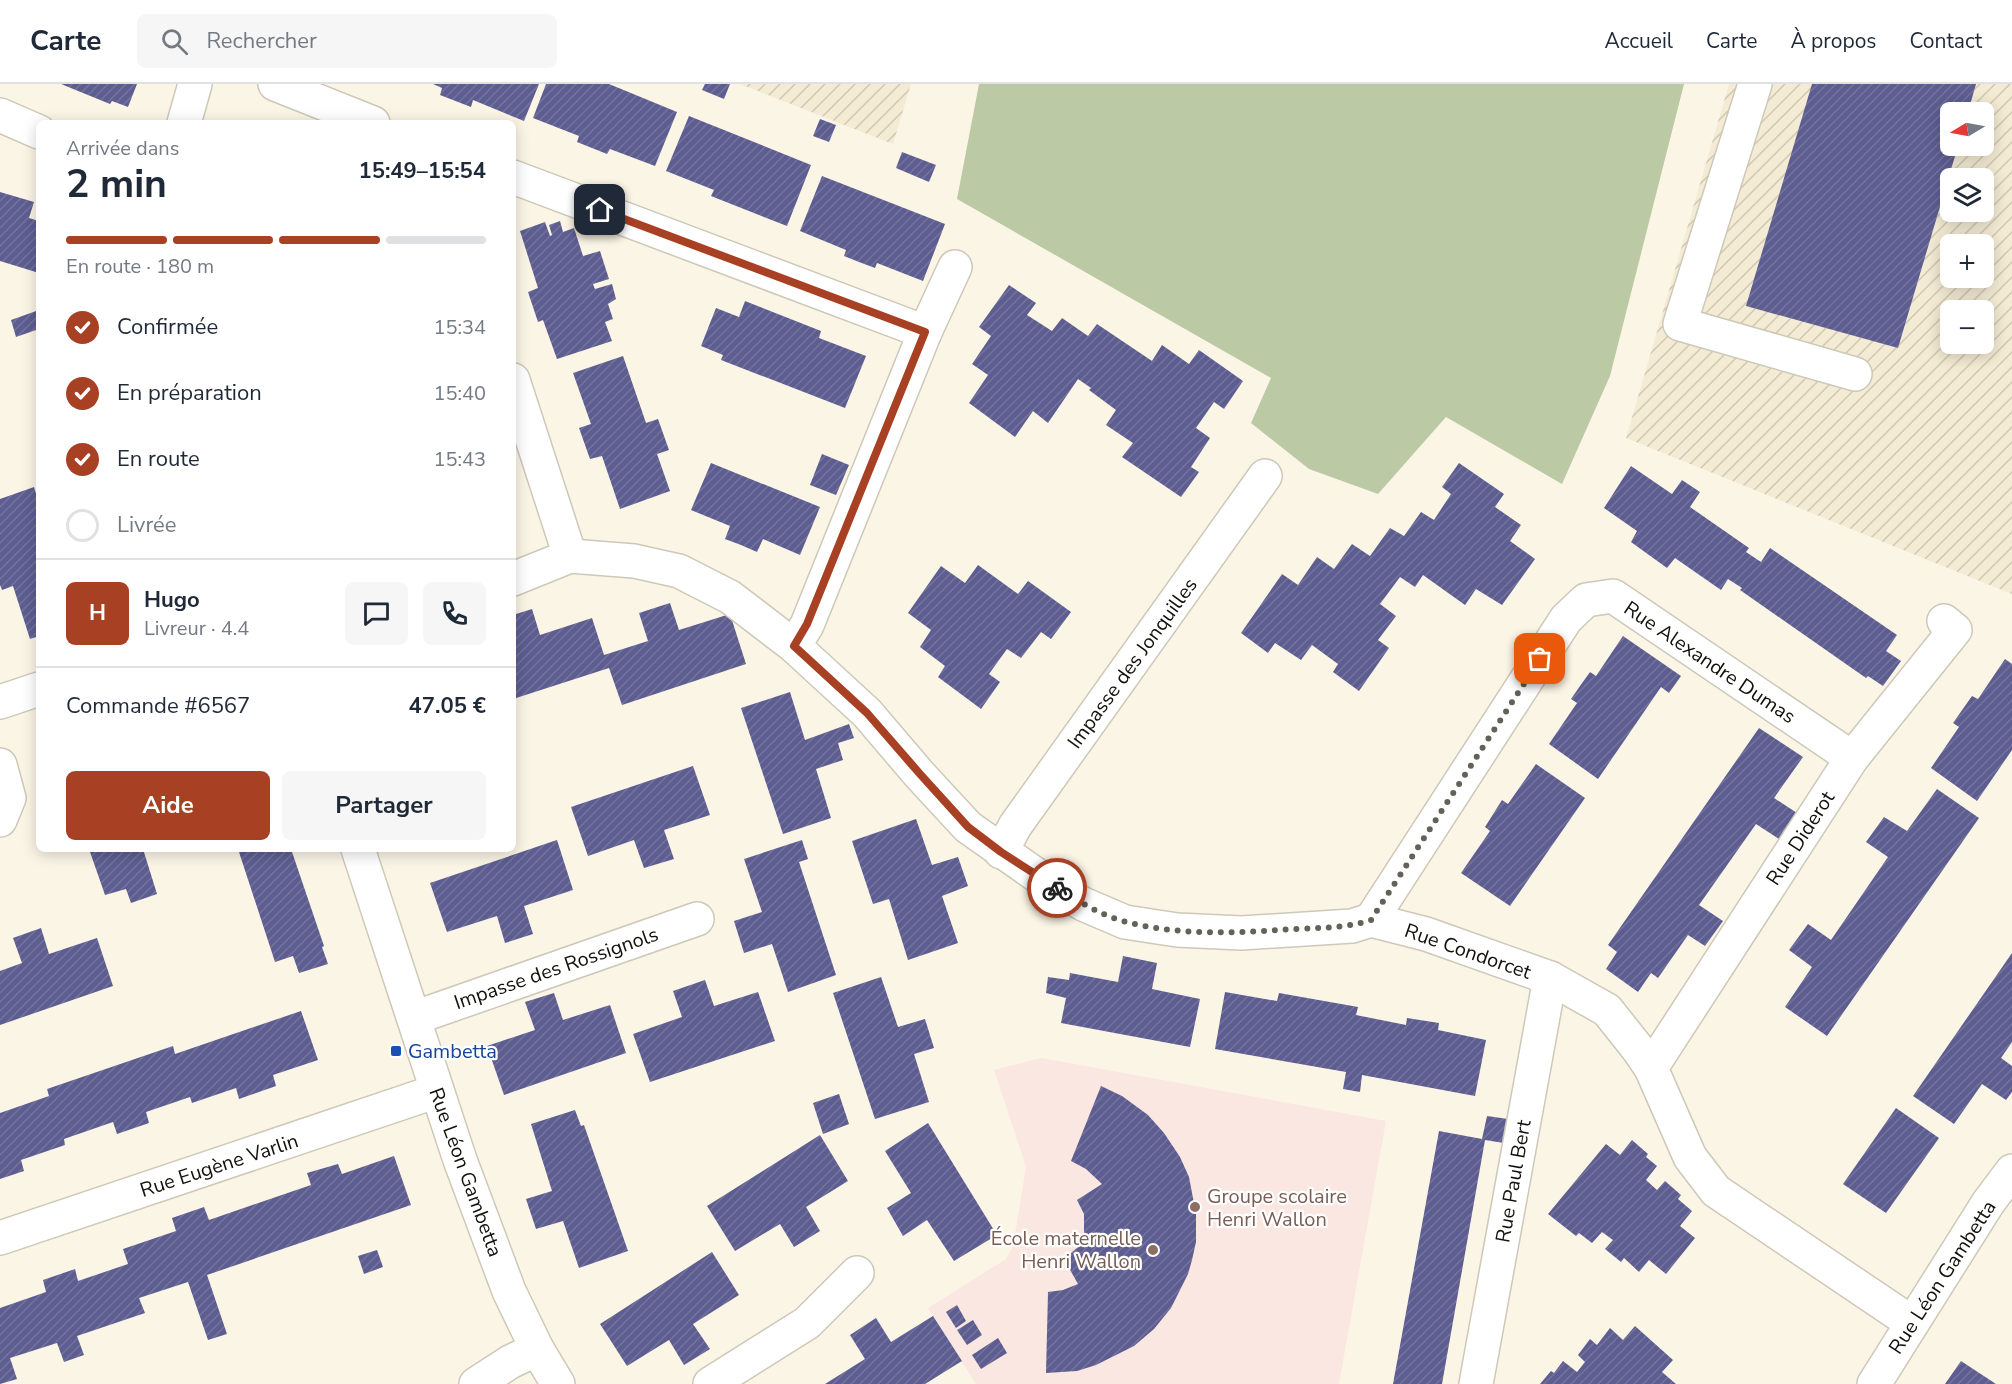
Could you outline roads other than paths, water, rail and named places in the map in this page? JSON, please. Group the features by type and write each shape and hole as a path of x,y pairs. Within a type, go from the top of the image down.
{"street":[{"path":"184,120 195,84"},
{"path":"275,84 365,120"},
{"path":"1755,84 1680,324 1855,374"},
{"path":"0,115 36,131"},
{"path":"516,178 925,332"},
{"path":"794,646 807,624 925,332 956,267"},
{"path":"516,389 570,556"},
{"name":"Impasse des Jonquilles","path":"1001,852 1016,826 1265,476"},
{"name":"Rue Condorcet","path":"516,578 570,556 634,561 679,571 730,597 794,646 867,713 968,827 1001,852 1083,904 1125,922 1177,930 1241,933 1352,926 1371,920 1426,934 1550,978 1607,1010 1651,1068 1690,1157 1716,1191 1912,1323"},
{"name":"Rue Alexandre Dumas","path":"1371,920 1566,618 1586,600 1612,596 1852,758"},
{"name":"Rue Diderot","path":"1651,1068 1852,758 1955,630 1944,621"},
{"path":"0,702 36,690"},
{"path":"0,765 9,798 0,820"},
{"name":"Rue Léon Gambetta","path":"359,852 460,1160 509,1291 558,1384"},
{"name":"Impasse des Rossignols","path":"414,1018 697,919"},
{"name":"Rue Paul Bert","path":"1476,1384 1550,978"},
{"name":"Rue Eugène Varlin","path":"0,1238 437,1091"},
{"name":"Rue Léon Gambetta","path":"1874,1384 1988,1203 2012,1171"},
{"path":"710,1384 807,1323 857,1273"},
{"path":"476,1384 537,1348"}],"place":[{"name":"Gambetta","path":"396,1051"},
{"name":"Groupe scolaire Henri Wallon","path":"1195,1207"},
{"name":"École maternelle Henri Wallon","path":"1153,1250"}]}
